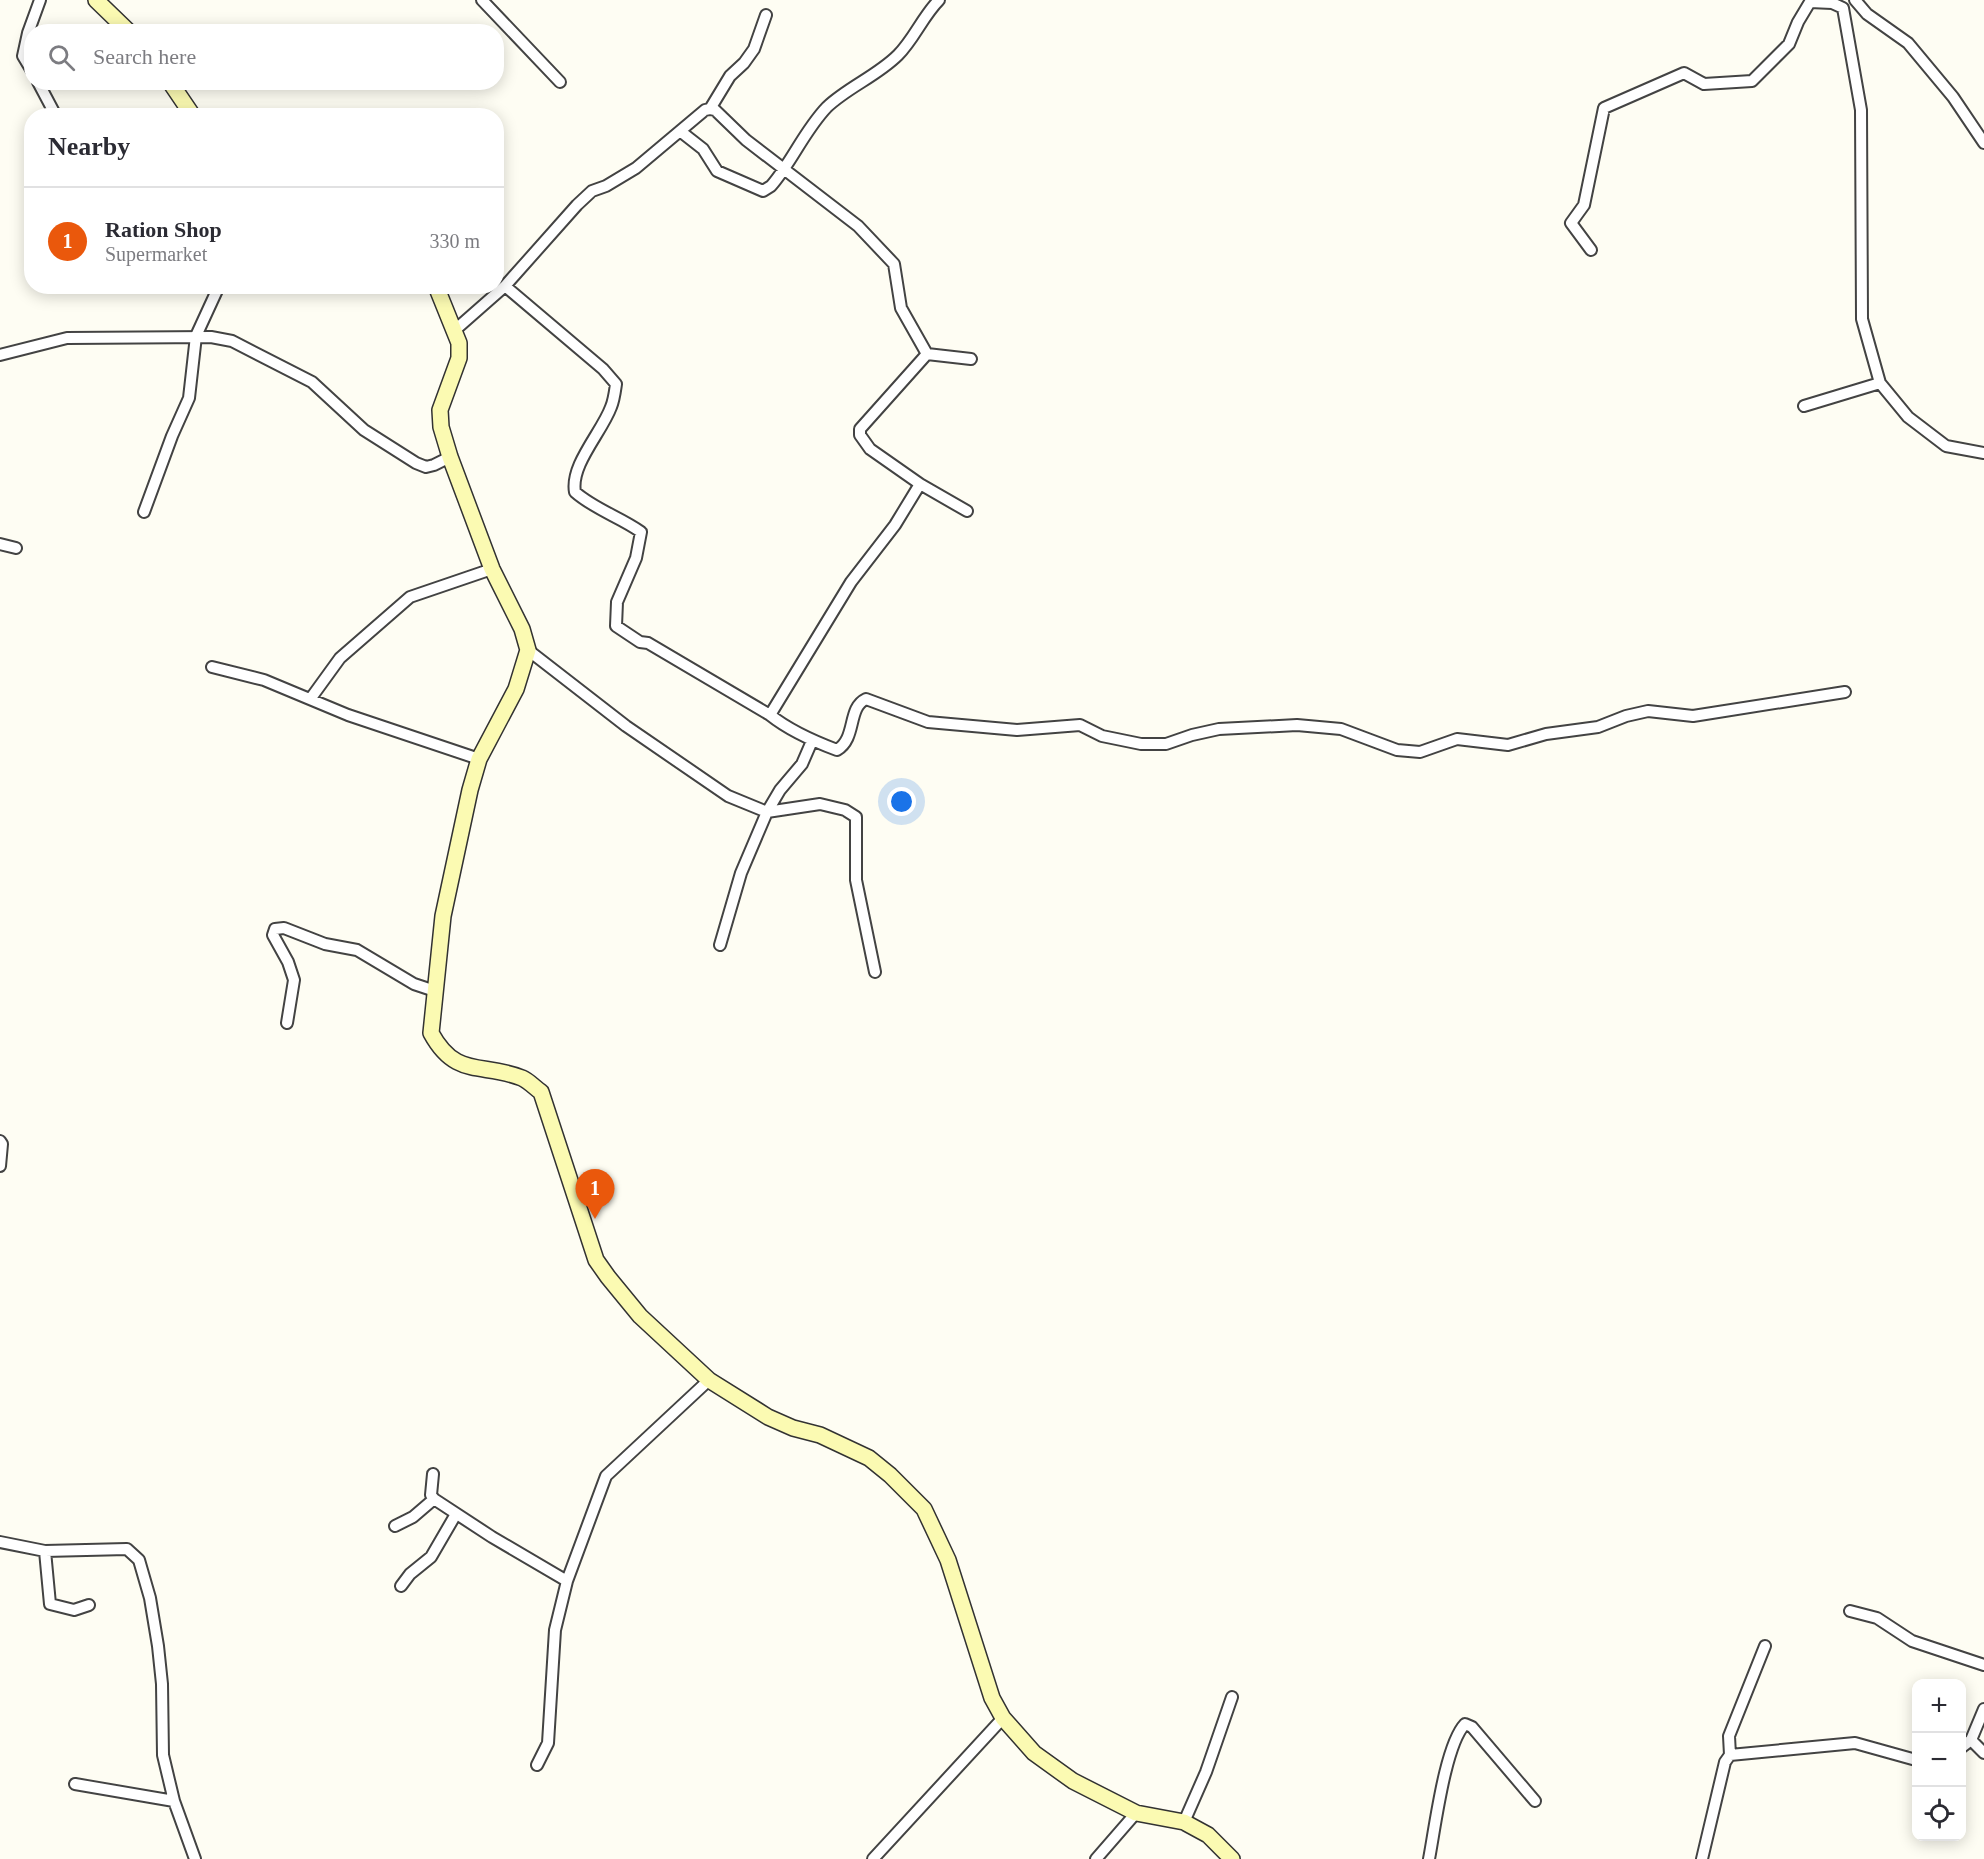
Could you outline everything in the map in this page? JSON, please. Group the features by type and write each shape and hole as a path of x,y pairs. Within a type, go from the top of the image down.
{"main road":[{"path":"96,0 121,24"},
{"path":"175,90 188,108"},
{"path":"439,294 459,343 459,358 440,410 441,427 492,569 522,629 528,650 516,689 479,759 470,790 443,916 431,1033 439,1048 449,1059 524,1079 541,1092 596,1260 640,1316 709,1380 768,1417 793,1428 831,1439 869,1458 890,1475 924,1509 948,1560 992,1698 1003,1718 1034,1753 1073,1781 1136,1813 1184,1822 1208,1835 1232,1859"}],"street":[{"path":"31,24 40,0"},
{"path":"482,0 561,82"},
{"path":"680,131 703,149 717,171 763,190 774,183 804,135 828,106 899,55 922,26 930,9 939,0"},
{"path":"1843,8 1853,0 1867,14 1908,43 1953,97 1984,143"},
{"path":"1591,250 1572,223 1584,205 1604,108 1684,74 1704,84 1752,81 1789,44 1800,16 1810,2 1832,3 1843,8"},
{"path":"1843,8 1861,110 1862,319 1880,383 1908,417 1946,446 1984,453"},
{"path":"766,15 754,49 744,63 730,76 710,109 696,117 636,168 606,186 592,191 505,286 603,369 616,384 612,406 584,457 573,484 575,492 584,500 641,532 636,558 617,602 616,626 639,642 648,643 812,741 837,750 848,742 856,710 866,699 928,722 1017,730 1080,725 1102,736 1141,744 1166,744 1219,729 1297,725 1341,729 1397,750 1419,752 1458,739 1508,745 1546,734 1598,727 1626,716 1648,711 1693,716 1845,692"},
{"path":"42,90 52,108"},
{"path":"710,109 715,110 746,140 858,226 894,264 901,308 927,354"},
{"path":"144,512 172,436 189,398 196,336 215,294"},
{"path":"455,330 496,294"},
{"path":"0,355 67,338 196,336 232,341 312,382 364,430 416,463 426,467 450,457"},
{"path":"927,354 971,359"},
{"path":"927,354 860,429 860,435 870,449 920,484 967,511"},
{"path":"1804,406 1880,383"},
{"path":"770,715 851,582 895,525 920,484"},
{"path":"0,544 16,548"},
{"path":"311,698 340,658 410,597 492,569"},
{"path":"528,650 626,726 728,796 767,812 820,804 845,810 856,817 856,880 875,972"},
{"path":"212,667 264,680 311,698 348,716 479,759"},
{"path":"720,945 741,873 767,812 780,790 802,764 812,741"},
{"path":"287,1023 294,980 288,962 273,935 275,929 284,928 325,944 357,950 414,984 435,991"},
{"path":"0,1141 2,1144 0,1166"},
{"path":"537,1765 548,1743 555,1630 567,1581 606,1476 709,1380"},
{"path":"433,1473 431,1495 434,1499 567,1581"},
{"path":"395,1526 413,1517 434,1499"},
{"path":"401,1586 431,1557 456,1514"},
{"path":"0,1542 45,1551 126,1549 139,1560 150,1598 158,1646 162,1684 163,1755 174,1801 195,1859"},
{"path":"45,1551 50,1604 74,1610 89,1605"},
{"path":"1850,1611 1877,1618 1912,1641 1984,1665"},
{"path":"1702,1859 1725,1762 1730,1755 1729,1736 1765,1646"},
{"path":"1184,1822 1206,1772 1232,1697"},
{"path":"1966,1744 1971,1740 1984,1709"},
{"path":"873,1859 1003,1718"},
{"path":"1429,1859 1450,1753 1459,1731 1466,1724 1472,1727 1535,1801"},
{"path":"1971,1740 1984,1753"},
{"path":"1730,1755 1855,1743 1912,1759"},
{"path":"75,1784 174,1801"},
{"path":"1095,1859 1136,1813"}],"place":[{"name":"Ration Shop","path":"595,1219"}]}
